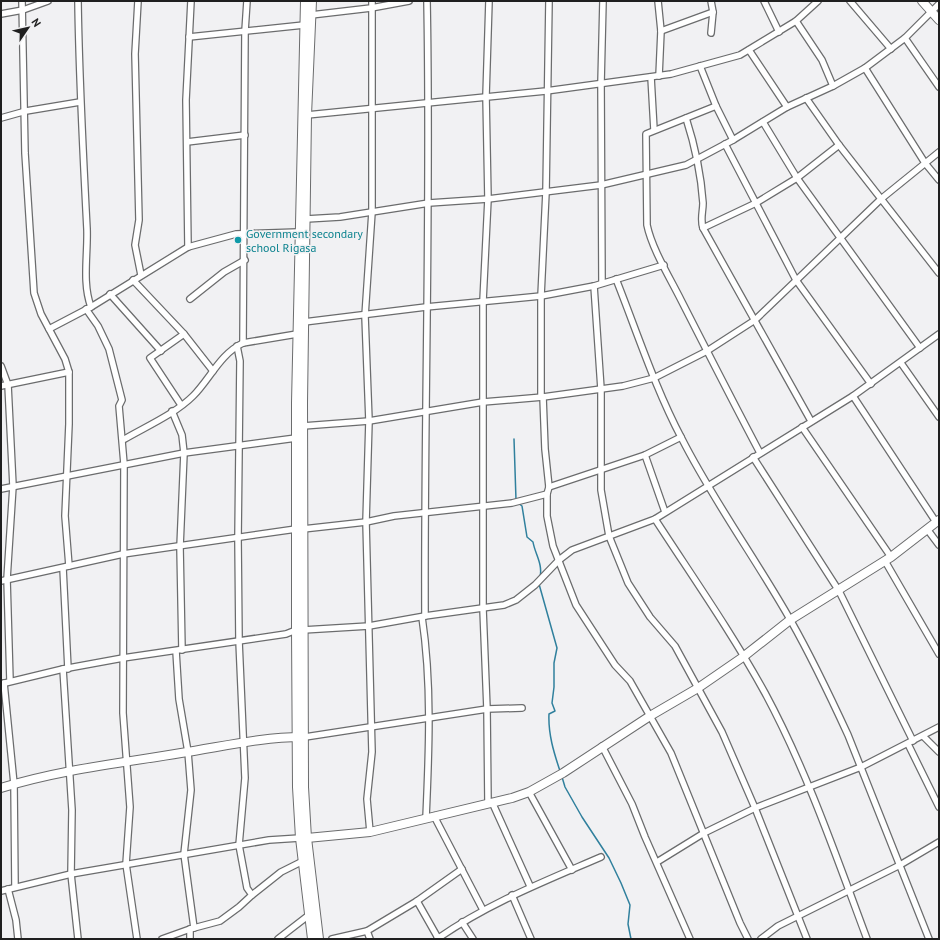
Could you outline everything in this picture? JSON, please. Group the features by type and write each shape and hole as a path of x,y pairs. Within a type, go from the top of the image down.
{"main road":[{"path":"300,529 296,438 298,232 305,1"},
{"path":"312,1 307,115 303,426 300,529 300,630 304,838 303,861 319,939"},
{"path":"922,1 939,20"},
{"path":"304,838 370,832 529,792 560,775 602,746 698,688 743,657 790,620 839,591 888,559 938,521"},
{"path":"1,788 70,772 243,742 301,737"},
{"path":"304,838 310,893 309,916 312,939"}],"street":[{"path":"22,1 26,111 25,153 32,276 36,300 41,314 65,359 69,372 69,424 65,516 65,669 70,772 71,874 78,939"},
{"path":"1,14 23,10 48,1"},
{"path":"78,1 80,102 89,308 109,349 116,383 122,400 119,406 124,464 123,713 128,762 130,807 126,864 137,939"},
{"path":"138,1 135,54 139,220 135,245 141,275"},
{"path":"188,247 186,100 191,1"},
{"path":"243,343 245,260 245,31 247,1"},
{"path":"370,832 366,799 372,752 366,522 369,421 365,316 372,212 372,1"},
{"path":"311,15 371,8 409,1"},
{"path":"427,1 429,204 426,307 427,411 424,616 430,718 430,817 462,869 483,910"},
{"path":"489,1 486,96 488,199 483,301 483,609 490,803 530,886"},
{"path":"549,1 546,91 546,192 541,296 542,397 549,488 547,494 549,534 576,605 615,665 630,681 671,753 740,923 748,939"},
{"path":"602,283 601,83 603,1"},
{"path":"658,1 661,31 659,76"},
{"path":"711,1 713,12 712,33"},
{"path":"764,1 779,32"},
{"path":"307,115 371,110 429,102 546,91 651,78 740,55 796,21 818,1"},
{"path":"850,1 891,49"},
{"path":"306,219 340,217 429,204 488,199 601,185 668,170 697,160 787,107 833,86 864,68 905,38 939,4"},
{"path":"661,31 713,12"},
{"path":"796,21 822,60 833,86"},
{"path":"189,38 304,25"},
{"path":"905,38 939,87"},
{"path":"749,50 787,107"},
{"path":"700,66 716,106 733,140"},
{"path":"864,68 925,163 939,180"},
{"path":"651,78 654,130"},
{"path":"806,98 839,145 939,273"},
{"path":"1,118 26,111 80,102"},
{"path":"716,106 646,134 647,225 648,232 664,265 760,453"},
{"path":"686,118 697,160 703,205 701,223 703,228 811,421"},
{"path":"763,122 797,178 920,348"},
{"path":"187,142 245,136"},
{"path":"725,144 796,280 871,384"},
{"path":"703,228 756,203 797,178 839,145"},
{"path":"303,426 369,421 483,402 542,397 635,384 654,378 707,351 755,320 881,199 939,152"},
{"path":"49,329 89,308 188,247 200,242 244,234 298,232"},
{"path":"190,299 224,272 245,260"},
{"path":"304,322 365,316 426,307 541,296 594,286 664,265"},
{"path":"616,279 654,378 681,437 707,486 790,620 830,697 861,767 929,939"},
{"path":"133,280 184,334 213,371"},
{"path":"594,286 601,389 601,490 609,536 628,583 650,617 675,646 722,732 755,808 807,939"},
{"path":"110,294 161,351"},
{"path":"181,405 150,358 184,334"},
{"path":"123,440 172,411 192,396 237,346 243,343 297,334"},
{"path":"5,683 65,669 123,658 286,634 300,630 369,626 424,616 483,609 510,602 525,593 559,560 578,548 655,519 853,396 901,363 939,334"},
{"path":"237,346 240,361 238,539 239,641 245,778 239,845 247,888 252,895"},
{"path":"901,363 939,417"},
{"path":"1,366 8,385 13,486 4,580 5,683 14,784 15,887"},
{"path":"1,386 69,372"},
{"path":"853,396 938,521"},
{"path":"172,411 182,435 184,453 180,547 179,699 188,752 191,790 184,854 192,928 190,939"},
{"path":"802,427 888,559 939,654"},
{"path":"549,488 645,455 681,437"},
{"path":"1,489 184,453 240,447 296,438"},
{"path":"645,455 665,512"},
{"path":"753,457 839,591 911,743 939,807"},
{"path":"4,580 123,554 238,539 300,529 366,522 394,516 425,514 512,503 522,499 547,494"},
{"path":"655,519 743,657 789,740 809,786 867,939"},
{"path":"927,529 939,545"},
{"path":"301,737 487,709 522,708"},
{"path":"657,862 704,833 755,808 861,767 911,743 939,727"},
{"path":"923,736 939,752"},
{"path":"602,746 632,804 690,939"},
{"path":"529,792 572,870"},
{"path":"1,891 71,874 126,864 269,840 304,838"},
{"path":"761,939 778,926 797,915 900,865 939,842"},
{"path":"417,902 437,939 483,910 530,886 601,857"},
{"path":"162,939 192,928 220,921 281,872 303,861"},
{"path":"332,939 368,931 417,902 462,869"},
{"path":"8,889 16,920 18,939"},
{"path":"512,895 532,939"},
{"path":"278,939 309,916"},
{"path":"462,922 473,939"},
{"path":"368,931 370,939"}],"waterway":[{"path":"514,439 516,500"},
{"path":"518,503 522,506 527,537 533,542 541,572 540,577"},
{"path":"539,584 557,648 554,663 552,703 555,711 549,714 549,729 560,771"},
{"path":"562,777 565,787 582,817 609,858 621,883 630,905 628,924 631,939"}],"place":[{"name":"Government secondary school Rigasa","path":"238,240"}]}
